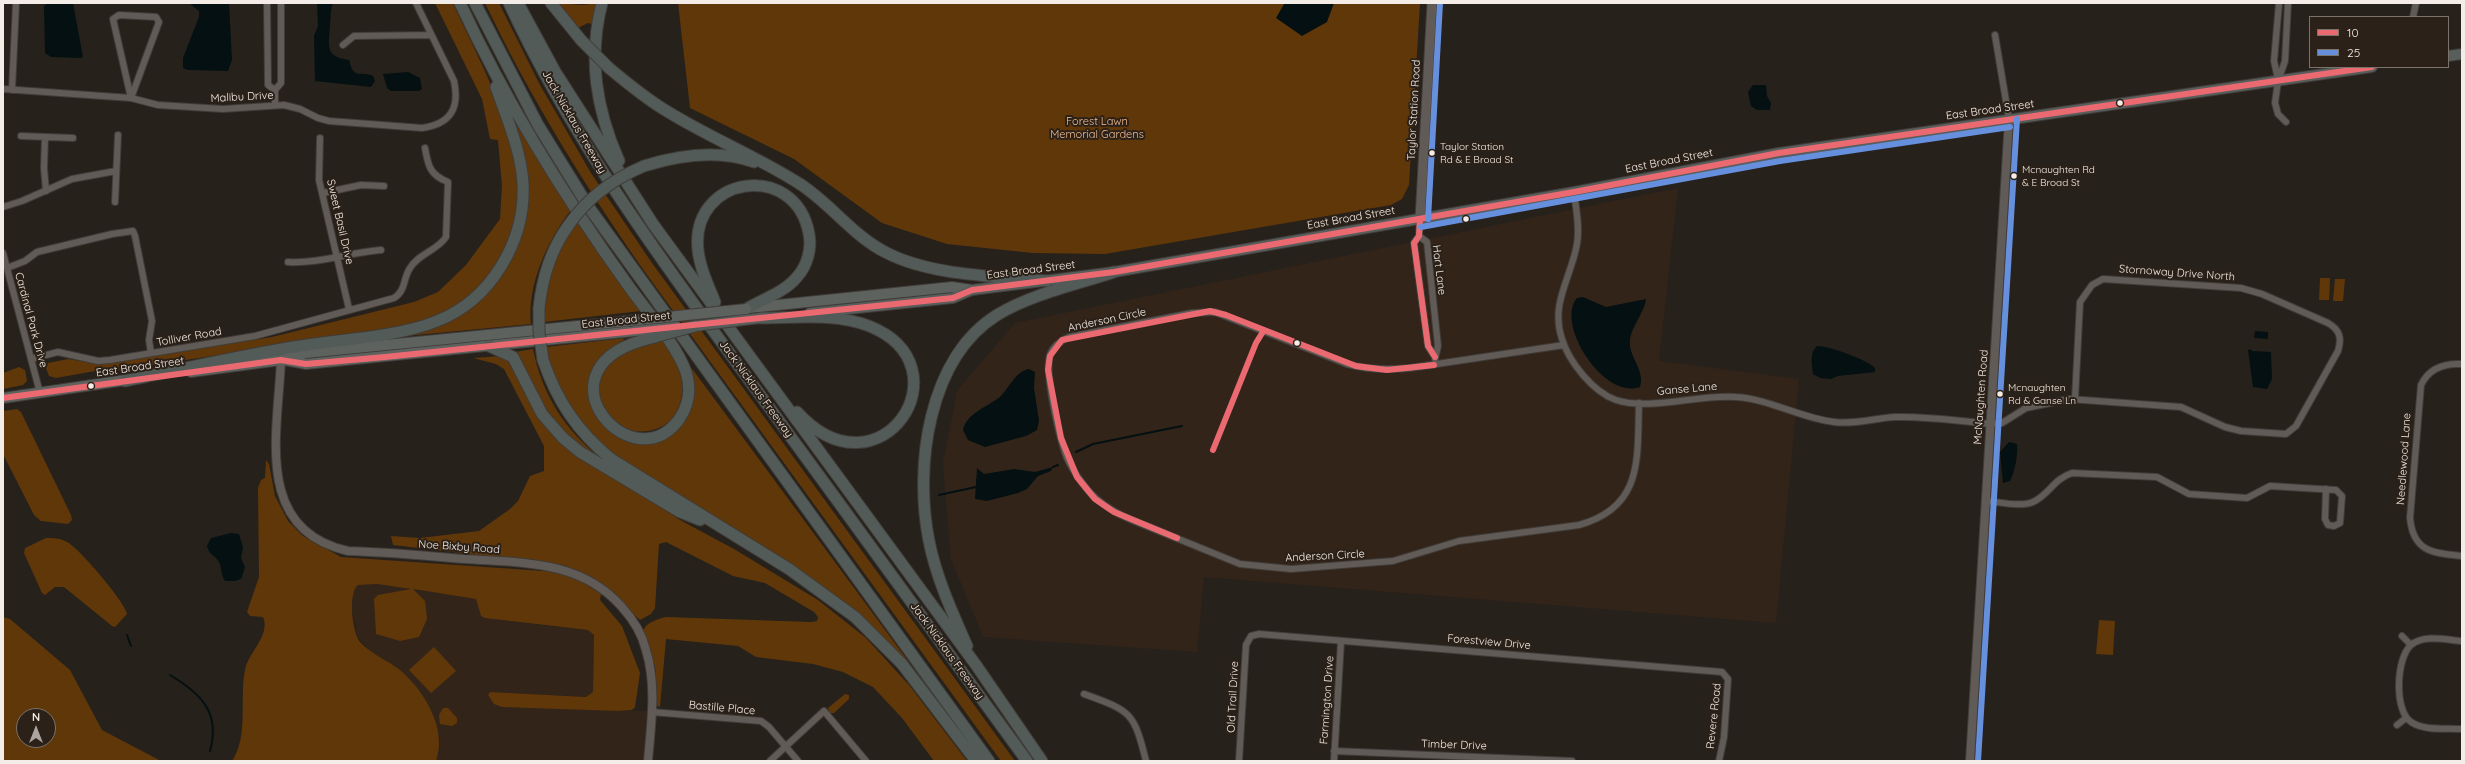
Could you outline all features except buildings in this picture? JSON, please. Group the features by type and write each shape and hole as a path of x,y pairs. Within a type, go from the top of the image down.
{"highway":[{"path":"460,3 487,60 573,208 668,341 686,372 689,394 681,416 668,429 647,438 626,435 608,424 598,411 594,394 597,371 603,362 638,336 695,326"},
{"path":"475,3 535,119 588,206 989,761"},
{"name":"Jack Nicklaus Freeway","path":"509,3 550,83 612,186 704,318 1027,761"},
{"path":"518,3 556,73 633,192 720,316 976,665 1042,761"},
{"path":"551,3 581,40 610,68 664,110 782,173 807,190 856,231 887,253 918,264 953,271 1047,281"},
{"path":"602,3 595,37 594,62 596,91 612,144 633,192"},
{"path":"2449,56 2462,54"},
{"path":"125,381 270,351 421,327 456,312 472,300 487,286 512,247 517,234 522,207 523,182 520,165 508,120 487,60"},
{"name":"East Broad Street","path":"695,326 953,298 972,290 1114,272 1574,192 1779,153 2365,68"},
{"path":"782,173 752,161 716,154 681,156 644,166 615,180 601,190 583,207 568,226 558,242 547,267 539,308 539,332 542,360 552,386 565,411 597,447 611,459 824,592 869,629 902,664 976,761"},
{"path":"720,316 700,262 697,240 700,225 706,210 717,198 741,187 763,186 784,194 801,212 807,224 810,251 803,269 790,284 746,309"},
{"path":"976,665 938,577 925,521 923,480 926,446 940,389 956,355 975,334 996,316 1020,304 1114,272"},
{"path":"760,318 830,319 868,326 890,337 902,348 912,369 914,384 910,406 892,430 874,439 854,443 831,438 813,427 768,381"},
{"path":"489,346 513,357 542,414 563,438 580,452 680,512 727,531"}],"main road":[{"name":"Taylor Station Road","path":"1420,219 1432,3"},
{"name":"East Broad Street","path":"3,398 281,360 305,353 952,287 972,290"},
{"name":"East Broad Street","path":"281,360 306,364 489,346 638,336"}],"street":[{"path":"12,90 16,3"},
{"path":"267,3 268,85 275,90"},
{"path":"275,105 275,90 282,83 281,3"},
{"path":"343,45 354,36 431,35 416,3"},
{"path":"2278,81 2274,61 2279,3"},
{"path":"2286,122 2276,109 2278,81 2285,61 2288,3"},
{"path":"2413,16 2416,3"},
{"path":"119,14 156,17 159,22 131,98 114,19 119,14"},
{"name":"Malibu Drive","path":"3,89 131,98 158,105 223,109 275,105 300,108 318,118 329,121 422,128 439,123 452,113 457,102 454,81 431,35"},
{"name":"McNaughten Road","path":"1970,761 2009,119 1995,35"},
{"path":"115,202 118,135"},
{"path":"21,136 73,138"},
{"path":"45,137 44,168 46,191"},
{"name":"Sweet Basil Drive","path":"320,138 319,180 338,256 349,309"},
{"name":"Tolliver Road","path":"31,359 58,352 98,361 255,336 349,309 384,302 398,295 409,268 446,236 448,182 432,173 428,166 425,148"},
{"path":"3,207 46,191 72,179 116,171"},
{"path":"323,193 361,185 384,186"},
{"name":"Ganse Lane","path":"1574,192 1577,242 1571,267 1559,298 1557,311 1559,330 1564,345 1577,365 1597,389 1615,400 1639,403 1713,396 1736,396 1774,404 1833,422 1906,417 1991,424"},
{"name":"Hart Lane","path":"1420,219 1419,236 1414,243 1428,346 1435,357"},
{"path":"6,269 25,261 37,252 112,234 132,231 135,236 152,321 150,333 151,353"},
{"name":"Hart Lane","path":"1419,236 1427,242 1438,346 1434,364"},
{"path":"288,262 304,263 338,256 381,250"},
{"name":"Cardinal Park Drive","path":"3,253 40,393"},
{"name":"Stornoway Drive North","path":"2110,278 2229,286 2262,294 2328,323 2338,331 2340,343 2296,426 2291,432 2279,434 2241,431 2225,427 2181,407 2075,399 2079,310 2083,296 2092,285 2103,279 2110,278"},
{"name":"Anderson Circle","path":"1564,345 1387,370 1356,366 1226,315 1210,311 1192,313 1069,337 1054,347 1048,363 1058,424 1067,458 1082,483 1095,498 1118,514 1132,520 1240,564 1262,567 1322,568 1389,562 1417,556 1459,541 1580,525 1594,520 1605,515 1619,503 1634,479 1638,460 1639,403"},
{"name":"Noe Bixby Road","path":"281,360 276,455 277,474 288,510 302,528 322,543 348,551 539,564 556,567 585,577 616,600 630,617 641,636 651,670 652,712 648,761"},
{"name":"Needlewood Lane","path":"2462,364 2439,366 2427,375 2420,385 2410,518 2414,536 2419,544 2429,551 2462,556"},
{"path":"1991,424 2002,423 2026,408 2075,399"},
{"path":"1986,502 2030,503 2041,497 2061,477 2072,473 2157,477 2189,494 2247,498 2270,486 2326,489 2340,491 2342,496 2341,519 2340,523 2334,526 2328,525 2325,519 2326,489"},
{"name":"Forestview Drive","path":"1251,636 1259,634 1615,663 1726,674"},
{"name":"Old Trail Drive","path":"1240,761 1246,645 1251,636"},
{"path":"2402,636 2411,645"},
{"path":"2462,641 2426,639 2411,645 2402,660 2399,695 2400,707 2406,718 2415,724 2425,727 2462,729"},
{"name":"Farmington Drive","path":"1334,761 1341,641"},
{"name":"Revere Road","path":"1719,761 1724,730 1728,679 1726,674"},
{"path":"1084,694 1114,705 1130,716 1139,733 1146,761"},
{"path":"770,761 824,711 866,761"},
{"name":"Bastille Place","path":"652,712 761,721 769,727 798,761"},
{"path":"2397,725 2406,718"},
{"name":"Timber Drive","path":"1334,751 1557,759 1572,761"}],"shaded area":[{"path":"47,3 73,3 83,57 51,57 45,53 44,6"},
{"path":"189,3 229,3 232,60 228,71 188,70 183,68 183,58 199,17 199,11"},
{"path":"317,3 333,3 329,38 332,53 335,56 349,60 355,73 373,76 375,81 371,87 315,81 314,36 318,26"},
{"path":"1334,3 1327,22 1302,36 1276,18 1284,4"},
{"path":"408,72 420,78 422,89 419,91 391,91 387,88 383,74"},
{"path":"1753,85 1766,85 1767,96 1771,103 1770,110 1757,110 1751,106 1748,92"},
{"path":"1678,188 1659,361 1799,379 1776,623 1204,577 1197,652 983,637 951,559 943,463 957,391 1015,323"},
{"path":"1583,297 1606,307 1646,299 1645,305 1631,334 1630,340 1631,351 1640,371 1640,387 1626,388 1611,382 1598,371 1586,357 1572,324 1572,310 1577,298"},
{"path":"2255,331 2268,332 2268,339 2254,338"},
{"path":"1817,346 1830,348 1865,361 1875,368 1875,372 1838,376 1831,379 1820,378 1813,374 1812,356 1814,349"},
{"path":"2250,349 2252,351 2271,352 2272,379 2267,389 2253,387 2248,350"},
{"path":"1029,369 1035,372 1034,388 1039,421 1037,430 1026,436 985,447 968,440 963,430 969,419 978,411 1000,397 1016,376 1024,370"},
{"path":"2009,442 2017,444 2017,458 2010,481 2003,483 2000,452"},
{"path":"1053,467 1051,471 1038,476 1027,489 1018,493 987,501 975,499 977,468 984,474 1014,469 1035,472"},
{"path":"231,533 239,534 243,547 241,558 245,567 241,579 235,581 225,581 219,562 209,551 207,546 211,538"},
{"path":"377,584 476,599 481,616 514,622 588,630 594,635 593,692 586,697 490,692 488,695 585,710 647,711 644,761 436,761 439,753 440,738 426,702 413,683 400,670 370,651 358,638 352,609 353,591 358,585"}],"green space":[{"path":"435,3 453,3 495,96 507,129 515,162 518,195 513,228 500,259 483,283 463,301 452,308 413,325 95,374 95,371 56,378 49,376 46,368 48,363 68,359 100,364 272,337 414,302 438,292 466,265 500,219 502,186 498,140 490,139 482,99"},
{"path":"485,3 499,3 540,85 591,173 652,263 1015,761 1001,761 642,268 558,139 520,73"},
{"path":"557,3 583,5 598,3 592,24 588,23 578,28"},
{"name":"Forest Lawn Memorial Gardens","path":"678,3 1420,3 1409,185 1402,199 1391,205 1105,254 1033,253 947,244 882,223 794,159 690,108"},
{"path":"511,113 570,211 546,250 540,264 532,294 531,324 375,339 465,310 522,227"},
{"path":"577,223 641,311 544,322 546,295 557,258 569,234"},
{"path":"2320,278 2330,278 2329,300 2319,300"},
{"path":"2335,279 2345,279 2343,301 2333,301"},
{"path":"625,338 602,356 597,362 592,374 592,404 599,420 611,431 629,440 678,425 690,368 693,370 911,665 875,629 833,594 606,450 573,415 549,363 546,347"},
{"path":"662,340 677,365 682,382 681,401 677,411 664,426 654,430 633,431 623,428 614,423 607,415 602,405 599,394 599,384 602,375 606,366 613,358 632,346"},
{"path":"533,349 542,381 557,410 566,424 577,436 602,459 574,443 545,412 515,352"},
{"path":"502,356 511,360 535,410 645,496 680,520 734,549 818,600 866,638 909,685 967,761 934,761 902,718 873,687 843,672 813,664 756,657 738,646 666,639 660,707 656,705 656,672 651,650 643,631 647,625 653,621 666,617 811,622 817,621 818,617 814,612 765,583 733,576 666,542 659,544 655,608 651,614 640,620 599,582 563,565 393,545 391,536 420,538 479,531 510,509 518,501 530,476 544,471 544,446 504,369 496,364 473,358"},
{"path":"19,367 25,370 27,381 23,385 3,389 3,373"},
{"path":"17,409 21,412 71,515 72,520 68,524 41,521 34,515 3,454 3,411"},
{"path":"266,460 269,464 275,496 288,521 303,536 341,557 558,572 582,582 601,594 600,600 622,626 640,673 635,707 632,710 618,711 502,707 494,704 488,695 490,692 586,697 593,692 594,635 588,630 485,618 481,616 476,599 413,589 425,601 427,619 419,637 400,641 376,634 374,599 378,595 411,589 377,584 358,585 353,595 352,603 353,621 357,637 369,650 400,670 409,678 425,699 432,711 439,737 439,749 436,761 232,761 237,751 242,729 243,681 245,670 250,657 262,637 265,624 263,617 250,616 247,612 259,577 258,488 261,480 265,478"},
{"path":"46,538 62,540 73,546 91,564 119,599 127,614 115,627 64,587 55,587 45,595 42,593 24,553 25,548"},
{"path":"3,617 10,619 70,670 102,730 161,761 3,761"},
{"path":"2099,620 2115,621 2113,655 2096,654"},
{"path":"434,647 456,671 431,693 409,670"},
{"path":"845,694 849,695 849,699 834,713 829,713 828,708"},
{"path":"443,708 448,708 457,718 457,723 452,726 440,724 439,715"}],"waterway":[{"path":"1076,452 1093,444 1182,426"},
{"path":"1053,467 1058,465"},
{"path":"939,495 976,487"},
{"path":"127,635 131,646"},
{"path":"170,675 190,689 205,705 213,725 213,737 210,751"}],"transit line":[{"name":"25","path":"1428,219 1440,3"},
{"name":"10","path":"3,398 281,360 306,364 385,357 953,298 972,290 1114,272 1574,192 1779,153 2365,68"},
{"name":"25","path":"1978,761 2017,119"},
{"name":"25","path":"1421,227 1780,161 2010,127"},
{"name":"10","path":"1420,219 1419,236 1414,243 1428,346 1435,357"},
{"name":"10","path":"1177,538 1114,512 1095,499 1077,477 1061,438 1048,370 1050,356 1062,340 1210,311 1226,315 1356,366 1387,370 1434,365"},
{"name":"10","path":"1213,450 1256,343 1264,330"}],"place":[{"name":"Taylor Station Rd & E Broad St","path":"1432,153"},
{"name":"Mcnaughten Rd & E Broad St","path":"2014,176"},
{"name":"Mcnaughten Rd & Ganse Ln","path":"2000,394"}]}
